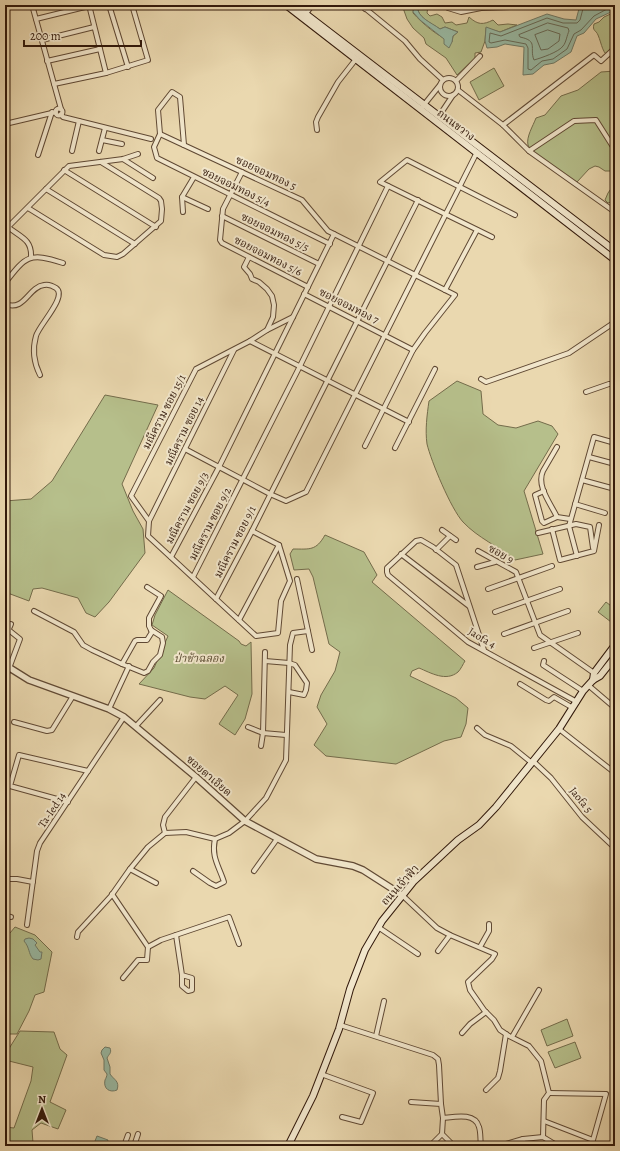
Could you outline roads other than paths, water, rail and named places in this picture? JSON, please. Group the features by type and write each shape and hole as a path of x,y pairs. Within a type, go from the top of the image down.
{"main road":[{"name":"ถนนขวาง","path":"286,5 344,46 356,60 422,107 439,116 479,151"},
{"name":"ถนนขวาง","path":"294,5 344,46 528,189 591,236 615,251"},
{"name":"ถนนขวาง","path":"591,236 615,260"},
{"name":"ถนนเจ้าฟ้า","path":"288,1146 321,1074 340,1025 350,989 362,957 378,927 414,881 458,840 479,825 533,762 559,729 615,645"},
{"name":"ถนนเจ้าฟ้า","path":"594,676 600,676 615,657"}],"street":[{"path":"32,5 62,112 61,114"},
{"path":"36,19 89,5 106,73"},
{"path":"109,5 128,67"},
{"path":"54,84 106,73 148,60 132,5"},
{"path":"306,14 312,5"},
{"path":"363,7 370,5"},
{"path":"445,5 448,8 461,12 481,8 522,5"},
{"path":"363,7 405,41 442,82"},
{"path":"42,40 94,27"},
{"path":"503,125 594,55 601,61 615,48"},
{"path":"47,61 100,49"},
{"path":"456,81 480,56"},
{"path":"317,130 316,122 318,117 338,82 356,60"},
{"path":"422,107 442,82 451,78 456,81 458,90 503,125 529,151 615,212"},
{"path":"442,82 440,89 444,94 447,96 454,95"},
{"path":"439,116 458,90"},
{"path":"160,134 158,110 172,92 180,97 184,145"},
{"path":"5,124 61,109"},
{"path":"54,112 58,115 61,114 63,117 151,139"},
{"path":"38,155 54,112"},
{"path":"529,151 574,121 596,120 615,150"},
{"path":"72,151 78,121"},
{"path":"99,151 105,128"},
{"name":"ซอยจอมทอง 5","path":"160,134 302,200 328,231 455,295 413,350"},
{"name":"ซอยจอมทอง 5/4","path":"160,134 154,147 157,158 330,244"},
{"path":"102,140 122,144"},
{"path":"185,449 286,501 306,492 479,151"},
{"path":"31,257 32,248 29,243 7,228 64,170 70,166 123,159 138,154"},
{"path":"123,159 153,178"},
{"path":"492,237 380,182 407,160 516,215"},
{"path":"28,208 104,256 117,257 123,254 162,221 161,201 159,198 101,162"},
{"path":"64,170 156,226"},
{"path":"222,216 223,209 242,172"},
{"path":"183,212 182,197 194,176"},
{"name":"มณีคราม ซอย 9/2","path":"193,577 360,247 388,186"},
{"path":"46,189 135,244"},
{"path":"182,197 208,209"},
{"name":"มณีคราม ซอย 9/1","path":"216,599 252,531 418,200"},
{"name":"ซอยจอมทอง 5/6","path":"222,216 220,240 222,243 308,286"},
{"name":"ซอยจอมทอง 5/5","path":"222,216 319,264"},
{"path":"445,290 477,230"},
{"name":"มณีคราม ซอย 9/3","path":"171,557 219,467 334,234"},
{"path":"5,283 26,259 31,257 51,259 63,263"},
{"path":"249,257 244,267 252,279 267,289 272,296 274,305 273,317 267,330"},
{"path":"5,304 15,306 20,304 37,287 43,285 55,287 58,290 59,298 39,328 35,340 33,354 40,375"},
{"name":"ซอยจอมทอง 7","path":"304,294 385,334 413,350"},
{"name":"มณีคราม ซอย 15/1","path":"149,521 131,496 196,369 293,317"},
{"path":"481,379 486,382 569,353 615,322"},
{"path":"250,341 409,422"},
{"name":"มณีคราม ซอย 14","path":"149,521 234,349"},
{"path":"365,446 413,350"},
{"path":"395,448 435,369"},
{"path":"586,392 610,384 614,385 615,388"},
{"path":"577,556 569,526 570,519 576,504 594,437 615,443"},
{"path":"557,448 541,474 544,491 558,517"},
{"path":"589,457 615,464"},
{"path":"582,480 615,489"},
{"path":"544,491 535,495 542,521 544,523 558,517 570,519"},
{"path":"614,504 615,498"},
{"path":"576,504 605,513"},
{"path":"149,521 148,536 256,636 278,633 281,601 290,581 278,545 252,531"},
{"path":"538,533 576,524 590,527 593,551"},
{"path":"552,529 560,560 594,551 600,525"},
{"path":"442,530 456,540"},
{"path":"436,550 450,536"},
{"path":"469,606 401,554 416,541 421,540 456,565 484,650"},
{"path":"239,620 278,545"},
{"name":"ซอย 9","path":"478,551 495,562 516,572 518,578"},
{"name":"Jaofa 4","path":"401,554 387,568 386,572 388,576 468,642 577,702"},
{"path":"477,567 495,562"},
{"path":"488,589 552,566"},
{"path":"518,578 540,635 594,676"},
{"path":"296,579 312,650"},
{"path":"122,664 135,642 148,639 152,632 149,626 150,618 161,596 147,587"},
{"path":"495,612 560,589"},
{"path":"34,611 74,632 84,645 92,650 146,673 153,662 159,657 163,639 160,634 151,630"},
{"path":"504,634 568,611"},
{"path":"5,638 7,628 11,624"},
{"path":"5,679 8,666 20,639 7,628"},
{"path":"77,937 78,932 112,894 148,847 165,833 186,832 215,839 229,833 245,821 266,798 286,760 290,645 293,634 308,631"},
{"path":"534,648 578,633"},
{"path":"261,746 263,733 265,652"},
{"path":"265,661 289,663 297,667 307,683 306,690 304,694 289,692"},
{"path":"544,661 543,665 583,692"},
{"name":"ซอยตาเอียด","path":"8,666 29,680 109,709 124,717 196,777 245,821 316,859 353,866 363,870 402,895"},
{"path":"109,709 128,666"},
{"path":"520,684 546,700 549,701 554,697 572,708"},
{"path":"588,685 615,708"},
{"path":"14,722 47,731 52,730 73,696"},
{"path":"136,726 160,700"},
{"name":"Ta-Ied 14","path":"27,925 37,851 40,843 124,717"},
{"path":"248,727 263,733 286,735"},
{"name":"Jaofa 5","path":"477,728 484,735 511,746 533,762 551,778 582,817 615,848"},
{"path":"559,729 615,773"},
{"path":"68,802 7,786 19,755 88,771"},
{"path":"165,833 163,825 165,817 196,777"},
{"path":"193,871 216,886 224,882 214,857 215,839"},
{"path":"254,871 277,839"},
{"path":"130,869 156,883"},
{"path":"5,879 17,879 33,882"},
{"path":"112,894 148,947 147,960 138,960 124,978"},
{"path":"402,895 437,928 495,954 492,959 468,982 470,990 500,1030 512,1038 529,1046 541,1061 548,1092 544,1100 543,1137"},
{"path":"5,916 11,917"},
{"path":"148,947 161,940 229,917 239,944"},
{"path":"480,947 489,931 489,924"},
{"path":"378,927 418,954"},
{"path":"176,935 182,975"},
{"path":"438,951 450,935"},
{"path":"512,1038 539,990"},
{"path":"376,1036 384,1001"},
{"path":"462,1033 486,1012"},
{"path":"340,1025 433,1055 438,1059 443,1118 442,1134 430,1146"},
{"path":"486,1090 498,1078 506,1034"},
{"path":"321,1074 373,1093 361,1122 342,1117"},
{"path":"544,1121 593,1140 606,1094 548,1092"},
{"path":"411,1102 441,1104"},
{"path":"443,1118 465,1116 477,1121 480,1131 481,1146"},
{"path":"134,1146 138,1134"},
{"path":"442,1134 454,1146"},
{"path":"124,1146 128,1135"},
{"path":"499,1146 523,1139 543,1137 558,1146"},
{"path":"523,1139 523,1146"}],"water":[{"path":"414,5 417,5 419,13 425,19 440,29 445,27 458,32 453,36 449,48 444,44 444,39 420,20 413,12"},
{"path":"580,5 612,5 611,12 596,19 584,33 577,36 571,52 554,63 544,65 533,74 523,75 524,47 505,44 487,48 485,41 486,27 500,32 547,14 564,19 576,20"},
{"path":"25,939 33,939 37,943 35,945 40,952 42,952 41,959 33,959 31,957 24,941"},
{"path":"105,1047 110,1048 111,1050 107,1058 110,1067 110,1074 118,1085 117,1090 114,1091 108,1090 105,1086 107,1074 104,1070 104,1060 101,1053"},
{"path":"97,1136 108,1140 106,1146 93,1146"}],"park label":[{"name":"ป่าช้าฉลอง","path":"199,658"}]}
